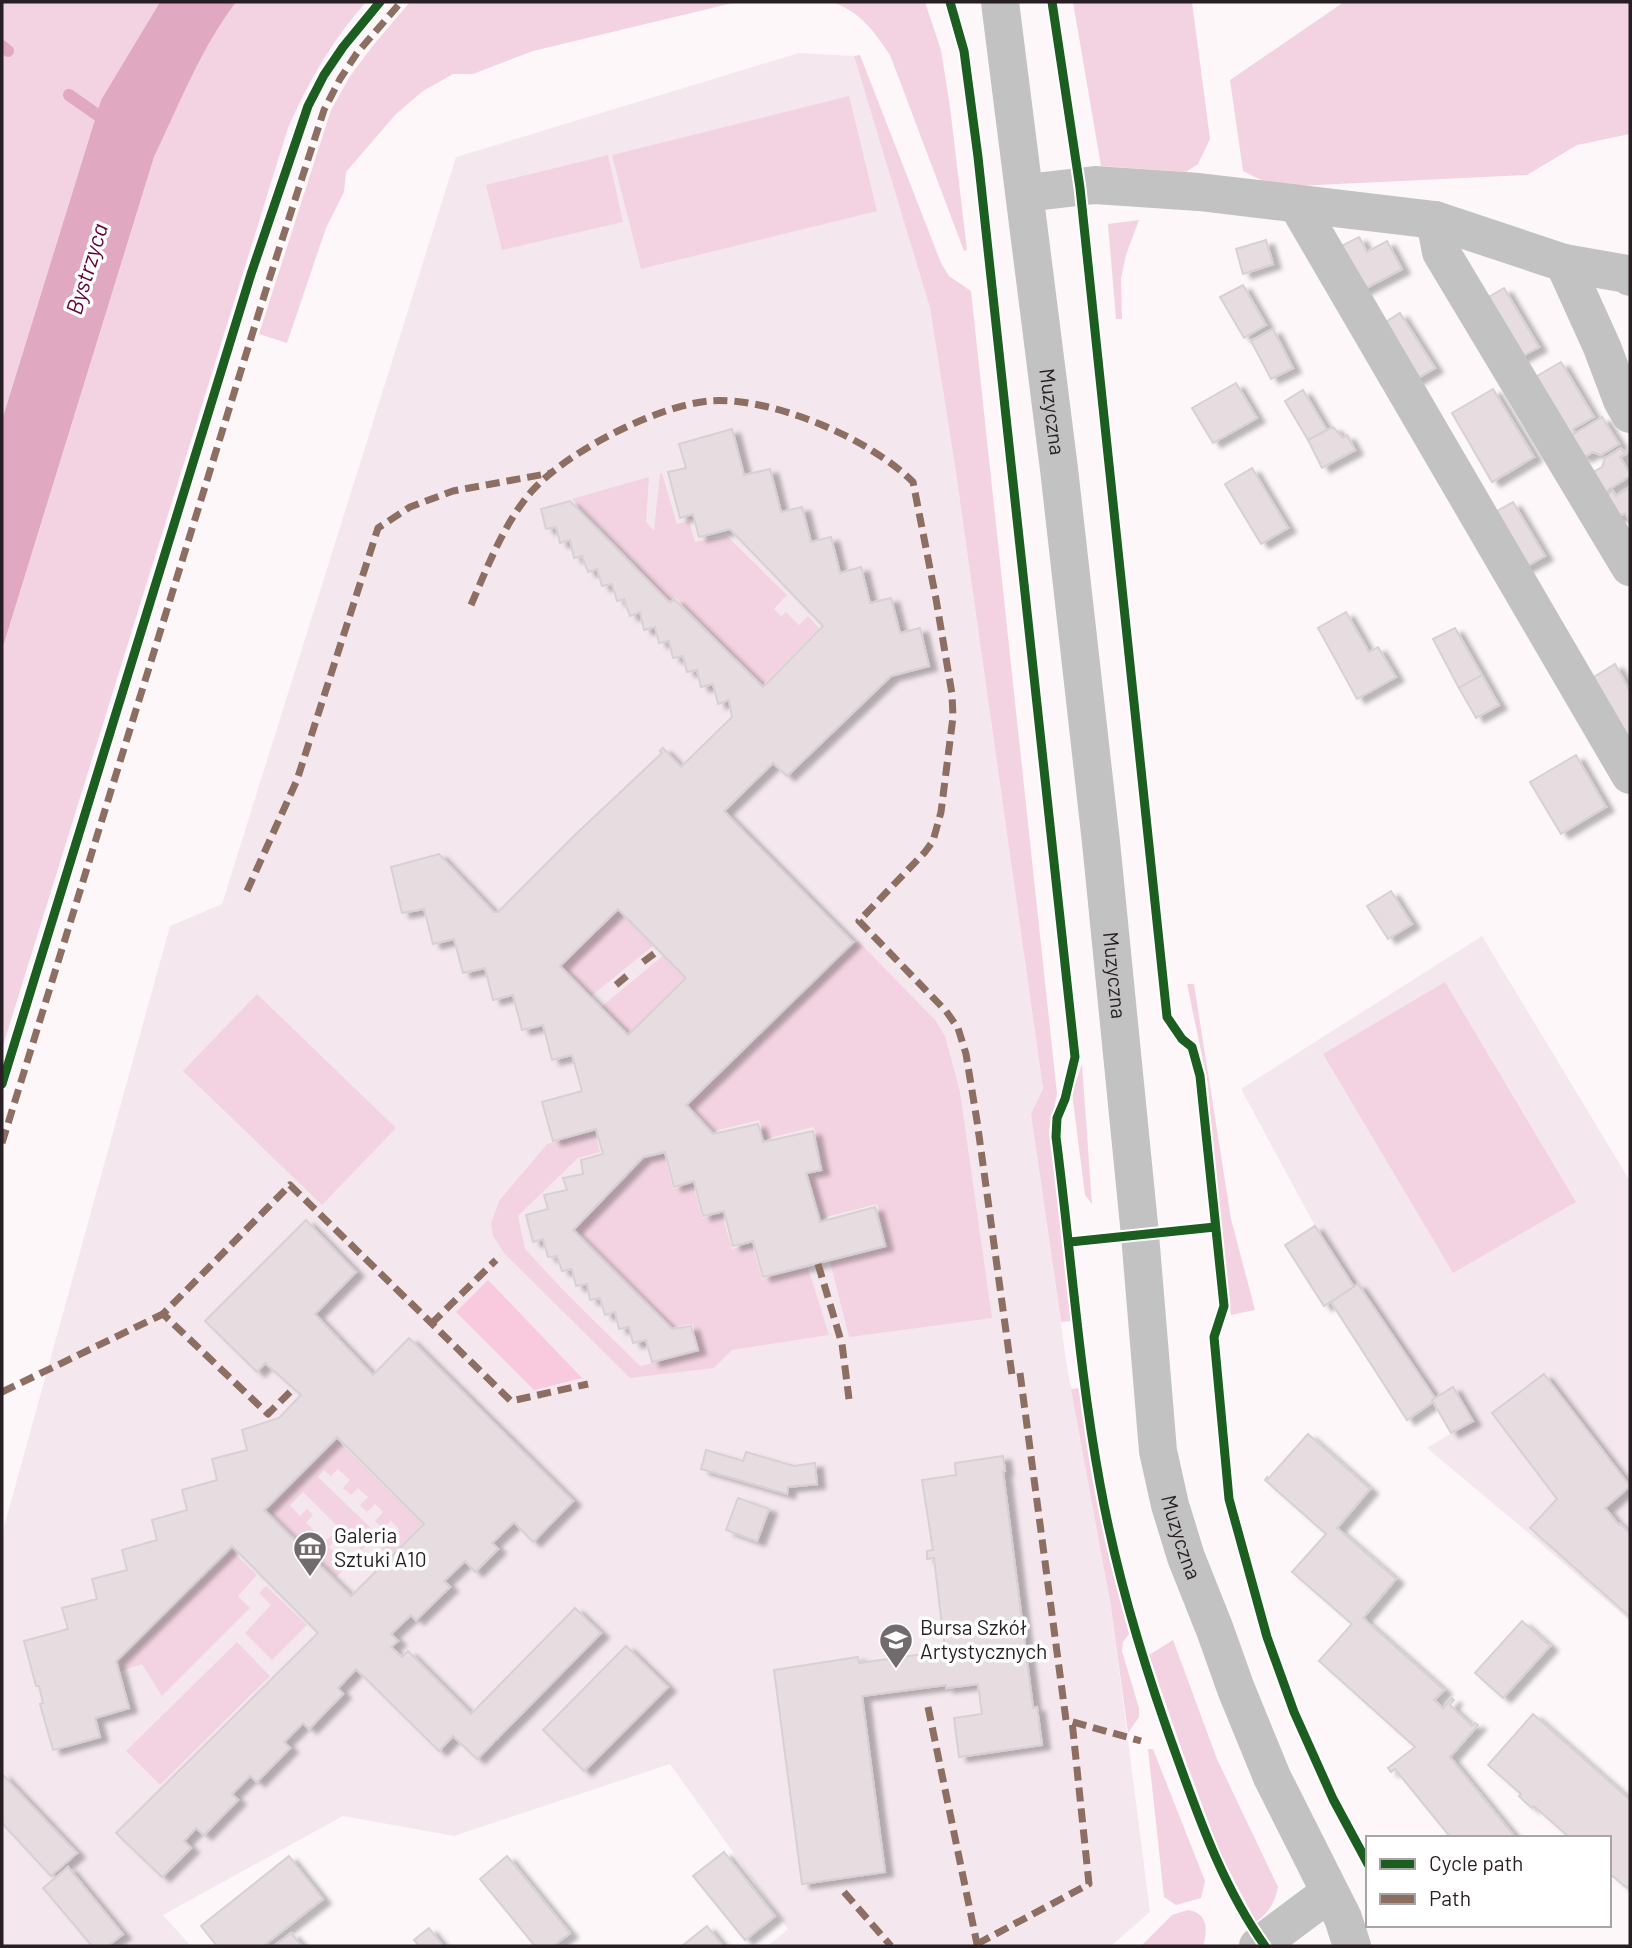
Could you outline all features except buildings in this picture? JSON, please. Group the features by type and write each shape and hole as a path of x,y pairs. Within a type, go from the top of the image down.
{"street":[{"name":"Muzyczna","path":"1000,2 1026,194 1101,842 1140,1235 1158,1451 1170,1505 1186,1557 1272,1777 1341,1919 1370,1946"},
{"path":"1026,194 1095,185 1199,192 1435,220 1564,263 1629,275"},
{"path":"1297,204 1630,775"},
{"path":"1435,220 1441,252 1630,567"},
{"path":"1564,263 1616,340 1622,400 1630,414"},
{"path":"1258,1946 1341,1919"}],"shaded area":[{"path":"2,2 160,2 101,100 2,420"},
{"path":"235,2 366,2 322,62 288,128 2,1049 2,650 154,157 201,58"},
{"path":"410,2 737,2 533,51 473,74 453,74 423,91 396,114 346,172 344,192 326,228 287,343 259,334 331,110 350,76"},
{"path":"833,2 925,2 941,50 967,250 964,251 890,55 866,24 843,6"},
{"path":"1073,2 1192,2 1210,139 1198,164 1186,172 1101,166"},
{"path":"1344,2 1630,2 1630,134 1577,145 1527,175 1275,187 1243,171 1230,80"},
{"path":"799,53 854,56 930,308 956,473 1043,1090 1031,1114 1067,1366 1111,1607 1150,1912 1111,1946 768,1946 788,1929 670,1764 454,1836 343,1816 163,1915 191,1946 2,1946 2,1534 170,926 222,904 456,157"},
{"path":"860,55 941,263 949,276 971,291 1057,1094 1049,1130 1072,1321 1061,1322 1031,1114 1043,1089 956,473 930,308 854,56"},
{"path":"849,96 877,211 641,269 612,155"},
{"path":"608,155 623,222 502,250 486,185"},
{"path":"1139,220 1121,278 1122,319 1116,319 1108,224"},
{"path":"662,473 677,524 689,521 695,542 727,536 787,595 774,609 781,616 786,612 799,625 808,616 819,628 763,685 676,598 669,600 572,499 649,477 646,522 654,530"},
{"path":"618,909 654,945 590,997 560,966"},
{"path":"1482,936 1630,1181 1630,1621 1427,1448 1473,1420 1453,1387 1435,1398 1359,1285 1354,1287 1315,1226 1241,1089"},
{"path":"858,941 936,1021 945,1036 960,1092 992,1318 849,1337 830,1262 888,1247 877,1204 822,1218 808,1174 824,1171 814,1127 765,1139 759,1120 714,1131 689,1105"},
{"path":"664,955 686,978 628,1035 601,1007"},
{"path":"1445,982 1576,1202 1453,1273 1323,1054"},
{"path":"1187,984 1194,984 1231,1219 1255,1310 1231,1315 1214,1171 1208,1084"},
{"path":"257,994 396,1128 322,1205 183,1071"},
{"path":"1082,1064 1092,1204 1085,1195 1072,1093"},
{"path":"595,1131 600,1152 578,1158 518,1216 525,1249 640,1366 699,1352 693,1324 673,1327 576,1229 645,1159 664,1154 673,1189 693,1184 702,1218 722,1214 732,1249 752,1244 762,1279 808,1268 829,1335 732,1350 714,1368 630,1378 504,1253 493,1236 491,1224 499,1201 547,1144"},
{"path":"488,1280 582,1378 534,1390 456,1312"},
{"path":"1080,1388 1108,1549 1129,1634 1123,1642 1122,1651 1139,1708 1139,1717 1128,1733 1111,1607 1071,1389"},
{"path":"337,1440 422,1524 389,1557 381,1548 399,1529 391,1521 383,1529 375,1521 383,1512 375,1504 367,1512 360,1505 368,1497 358,1488 351,1495 343,1488 350,1480 338,1469 331,1476 324,1470 318,1477 377,1534 362,1550 303,1492 290,1505 300,1516 307,1509 313,1515 306,1523 325,1541 333,1535 337,1539 329,1547 348,1565 336,1577 268,1510"},
{"path":"232,1551 257,1575 238,1596 250,1608 162,1696 142,1664 121,1671 120,1661"},
{"path":"266,1586 307,1625 272,1660 245,1633 271,1605 259,1593"},
{"path":"1173,1640 1217,1759 1278,1887 1271,1907 1256,1922 1220,1853 1149,1655"},
{"path":"237,1642 270,1676 160,1785 126,1751"},
{"path":"1148,1749 1153,1749 1205,1881 1201,1898 1176,1905 1164,1897"},
{"path":"1188,1910 1203,1918 1206,1934 1203,1946 1141,1946 1172,1915"}],"water":[{"name":"Bystrzyca","path":"160,2 236,2 201,58 154,157 2,650 2,420 101,100"}],"waterway":[{"path":"2,46 8,51"},
{"path":"69,95 109,123"}],"marked path":[{"path":"2,1143 324,110 357,53 401,2"},
{"path":"471,605 512,518 531,492 547,477 613,433 639,421 688,405 709,401 734,401 789,413 818,423 871,450 913,482 936,599 952,694 953,717 941,812 933,841 859,921 946,1011 958,1028 966,1054 977,1121 1012,1375"},
{"path":"247,891 297,780 378,528 410,507 453,491 551,473"},
{"path":"643,962 659,950"},
{"path":"616,985 629,974"},
{"path":"290,1392 268,1414 163,1314 290,1185 511,1401 588,1384"},
{"path":"431,1324 496,1260"},
{"path":"818,1264 842,1344 849,1399"},
{"path":"2,1392 163,1314"},
{"path":"1020,1373 1066,1720 1141,1741"},
{"path":"928,1707 977,1944 973,1946"},
{"path":"977,1944 1089,1884 1072,1721"},
{"path":"844,1892 891,1946"}],"cycle path":[{"path":"2,1084 251,274 308,106 343,47 380,2"},
{"path":"950,2 964,51 978,157 1075,1057 1065,1099 1057,1118 1056,1137 1093,1441 1123,1589 1166,1726 1215,1856 1238,1902 1265,1946"},
{"path":"1052,2 1080,188 1167,1017 1182,1039 1192,1047 1200,1076 1224,1306 1214,1337 1229,1499 1267,1637 1294,1712 1333,1799 1366,1860"},
{"path":"1070,1242 1215,1227"}],"place":[{"name":"Galeria Sztuki A10","path":"310,1578"},
{"name":"Bursa Szkół Artystycznych","path":"896,1670"}]}
